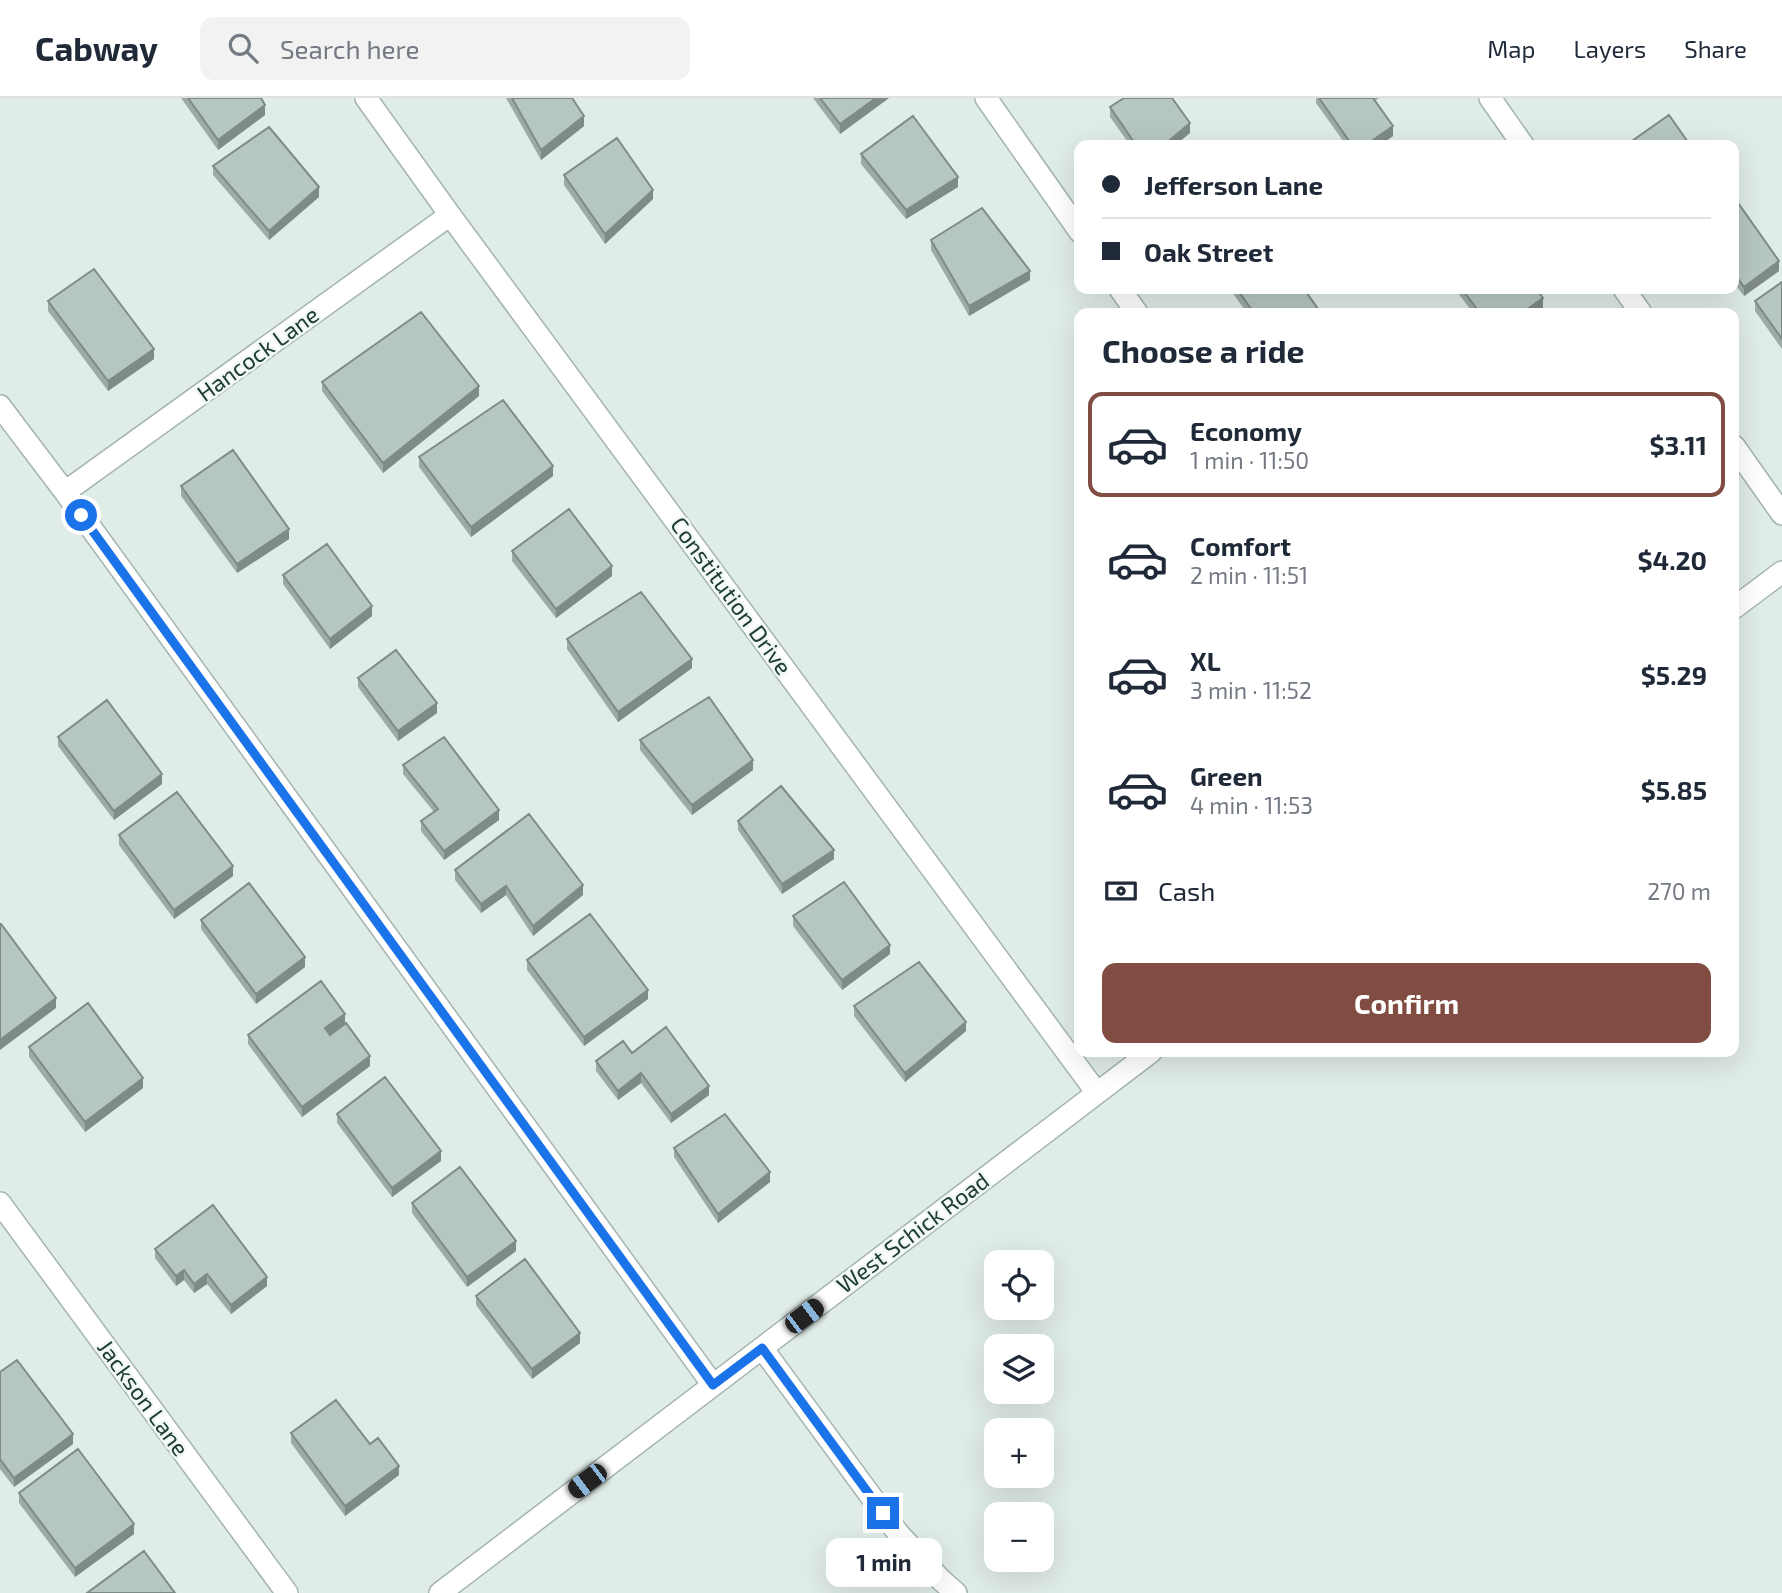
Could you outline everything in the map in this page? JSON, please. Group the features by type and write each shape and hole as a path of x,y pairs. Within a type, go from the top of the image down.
{"street":[{"name":"Constitution Drive","path":"366,98 1097,1093"},
{"path":"986,98 1074,223"},
{"path":"1490,98 1519,140"},
{"name":"Hancock Lane","path":"65,492 450,215"},
{"path":"0,406 713,1385"},
{"path":"1739,453 1782,514"},
{"path":"1739,604 1782,572"},
{"name":"West Schick Road","path":"440,1593 1144,1057"},
{"name":"Jackson Lane","path":"0,1203 287,1593"},
{"path":"762,1348 898,1533 956,1593"}],"building":[{"path":"188,98 261,98 265,105 218,140"},
{"path":"512,98 572,98 584,116 541,150"},
{"path":"820,98 876,98 840,124"},
{"path":"1124,98 1172,98 1190,123 1170,140 1133,140 1110,107"},
{"path":"1319,98 1373,98 1393,126 1373,140 1348,140"},
{"path":"1669,115 1686,140 1633,140"},
{"path":"913,116 958,177 906,210 861,154"},
{"path":"269,127 319,187 269,231 213,166"},
{"path":"617,138 653,190 605,234 564,175"},
{"path":"1739,204 1779,261 1744,287 1739,280"},
{"path":"982,208 1030,271 969,306 931,240"},
{"path":"94,269 154,349 108,381 48,301"},
{"path":"1782,282 1782,339 1755,301"},
{"path":"1241,294 1308,294 1317,308 1250,308"},
{"path":"1466,294 1540,294 1543,298 1529,308 1476,308"},
{"path":"421,312 479,386 383,463 322,382"},
{"path":"503,400 553,466 471,527 419,457"},
{"path":"233,450 289,529 237,564 181,486"},
{"path":"569,509 612,566 556,609 512,551"},
{"path":"327,544 372,606 330,639 283,575"},
{"path":"641,592 692,659 618,712 567,639"},
{"path":"396,650 437,703 398,731 358,678"},
{"path":"709,697 753,760 692,805 640,740"},
{"path":"107,700 162,774 114,811 58,737"},
{"path":"444,737 499,810 444,851 421,821 438,809 403,765"},
{"path":"781,786 834,850 782,884 738,821"},
{"path":"177,792 233,866 174,910 119,835"},
{"path":"529,814 583,885 533,926 506,886 481,904 455,870"},
{"path":"844,882 890,945 842,980 793,916"},
{"path":"249,883 305,957 256,994 201,920"},
{"path":"590,914 648,990 584,1037 527,960"},
{"path":"0,924 56,998 0,1040"},
{"path":"919,962 966,1022 905,1073 854,1006"},
{"path":"321,981 345,1014 325,1028 330,1035 346,1023 370,1056 302,1107 248,1035"},
{"path":"88,1003 143,1078 85,1122 29,1047"},
{"path":"666,1027 709,1086 671,1114 641,1073 618,1091 596,1061 623,1041 632,1053"},
{"path":"385,1077 441,1151 392,1188 337,1114"},
{"path":"725,1114 770,1172 718,1214 674,1148"},
{"path":"460,1167 516,1241 467,1277 412,1203"},
{"path":"213,1205 267,1277 231,1305 207,1274 194,1284 184,1270 176,1276 155,1249"},
{"path":"525,1259 580,1333 532,1369 476,1296"},
{"path":"17,1360 73,1434 14,1478 0,1459 0,1372"},
{"path":"336,1400 370,1444 378,1438 399,1466 345,1506 291,1433"},
{"path":"78,1449 134,1524 75,1568 19,1493"},
{"path":"144,1551 175,1593 87,1593"}],"route":[{"path":"81,515 713,1385 762,1348 883,1513"}]}
